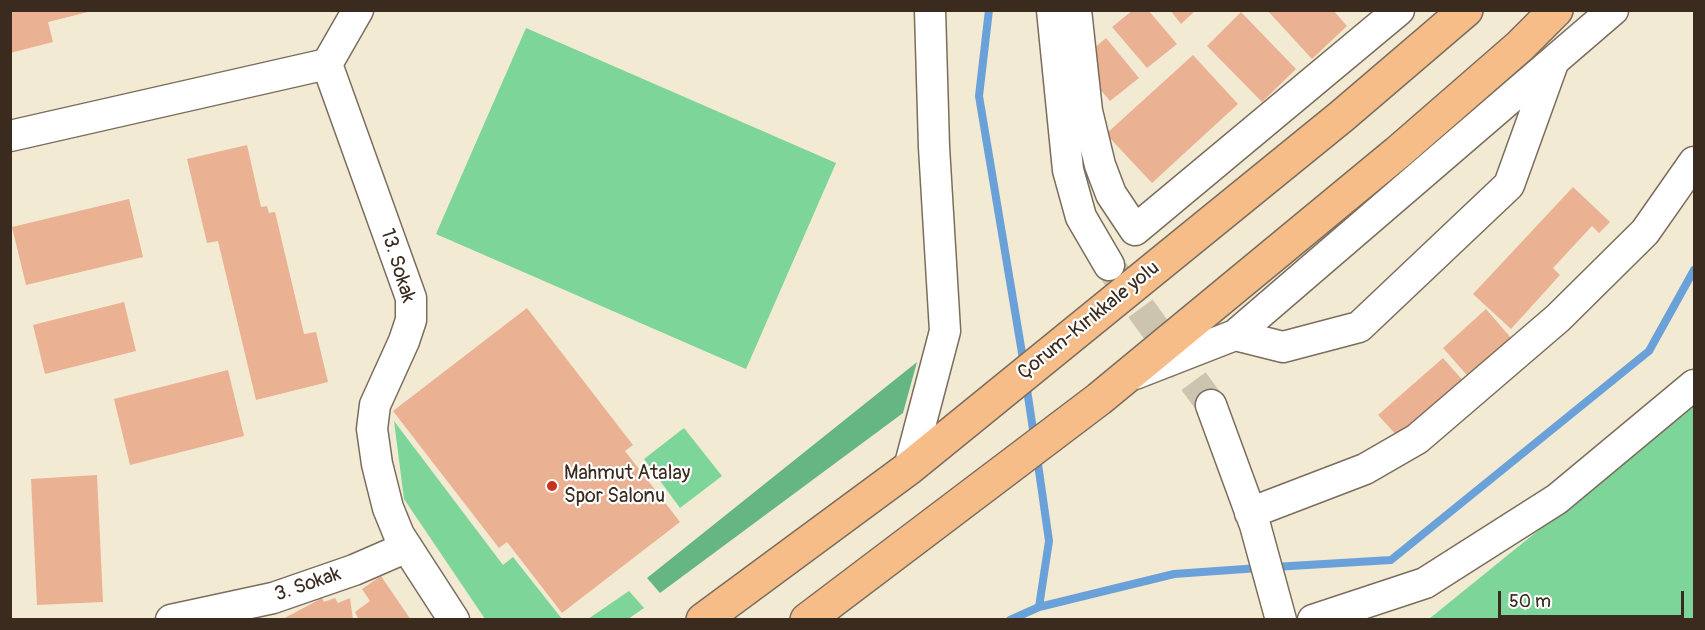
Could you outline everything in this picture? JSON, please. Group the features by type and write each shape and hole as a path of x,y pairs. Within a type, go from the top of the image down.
{"highway":[{"name":"Çorum-Kırıkkale yolu","path":"703,620 909,468 1342,117 1466,10"},
{"path":"807,620 980,491 1124,379 1397,153 1520,46 1556,10"}],"street":[{"path":"10,136 327,64 358,10"},
{"path":"909,468 945,331 934,147 930,10"},
{"path":"1052,10 1068,170 1081,217 1109,265"},
{"path":"1076,10 1087,111 1100,165 1111,194 1135,230 1399,10"},
{"path":"1124,379 1235,335 1613,10"},
{"path":"1235,335 1283,347 1359,327 1509,185 1554,61"},
{"name":"13. Sokak","path":"327,64 411,298 411,320 404,341 375,405 372,429 377,464 388,508 407,547 454,620"},
{"path":"1252,519 1365,469 1417,439 1558,318 1645,232 1695,162"},
{"path":"1313,620 1425,584 1557,499 1695,385"},
{"path":"1211,405 1252,519 1277,608"},
{"name":"3. Sokak","path":"171,620 273,598 354,570 407,547"}],"green space":[{"path":"526,28 836,163 746,369 436,234"},
{"path":"917,362 903,413 660,593 647,578"},
{"path":"1694,404 1694,619 1429,619"},
{"path":"394,421 503,565 513,557 562,619 485,619 404,499"},
{"path":"684,428 722,476 680,508 644,459"},
{"path":"629,591 644,608 628,619 588,619"}],"building":[{"path":"10,10 92,11 48,22 53,42 10,53"},
{"path":"1133,10 1148,10 1177,44 1147,68 1112,27"},
{"path":"1170,10 1196,10 1181,24"},
{"path":"1267,10 1333,10 1347,26 1312,59"},
{"path":"1241,12 1296,69 1262,102 1207,46"},
{"path":"1106,38 1139,78 1110,101 1088,75 1085,56"},
{"path":"1193,55 1238,104 1152,183 1106,134"},
{"path":"247,145 261,207 267,206 269,213 275,212 304,334 316,332 328,382 256,400 218,241 207,243 187,159"},
{"path":"1573,187 1610,222 1599,233 1592,226 1553,268 1560,275 1511,329 1473,294"},
{"path":"129,199 143,257 26,285 12,227"},
{"path":"124,302 136,351 45,374 33,325"},
{"name":"Mahmut Atalay Spor Salonu","path":"527,308 633,445 625,451 680,522 562,613 507,542 499,548 393,411"},
{"path":"1486,309 1517,345 1474,383 1443,348"},
{"path":"1443,358 1466,384 1401,440 1378,415"},
{"path":"228,370 244,436 130,465 114,399"},
{"path":"97,475 103,602 37,605 31,479"},
{"path":"381,576 411,620 359,620 355,612 370,601 362,589"},
{"path":"322,598 324,602 335,598 338,603 350,598 353,620 281,620"}],"waterway":[{"path":"989,10 979,96 1024,365"},
{"path":"1274,567 1391,560 1649,351 1694,270"},
{"path":"1026,383 1034,436"},
{"path":"1037,457 1049,541 1039,607"},
{"path":"1010,620 1039,607 1174,574 1259,568"}],"tunnel":[{"path":"1114,272 1211,405"}],"place":[{"name":"Mahmut Atalay Spor Salonu","path":"552,486"}]}
